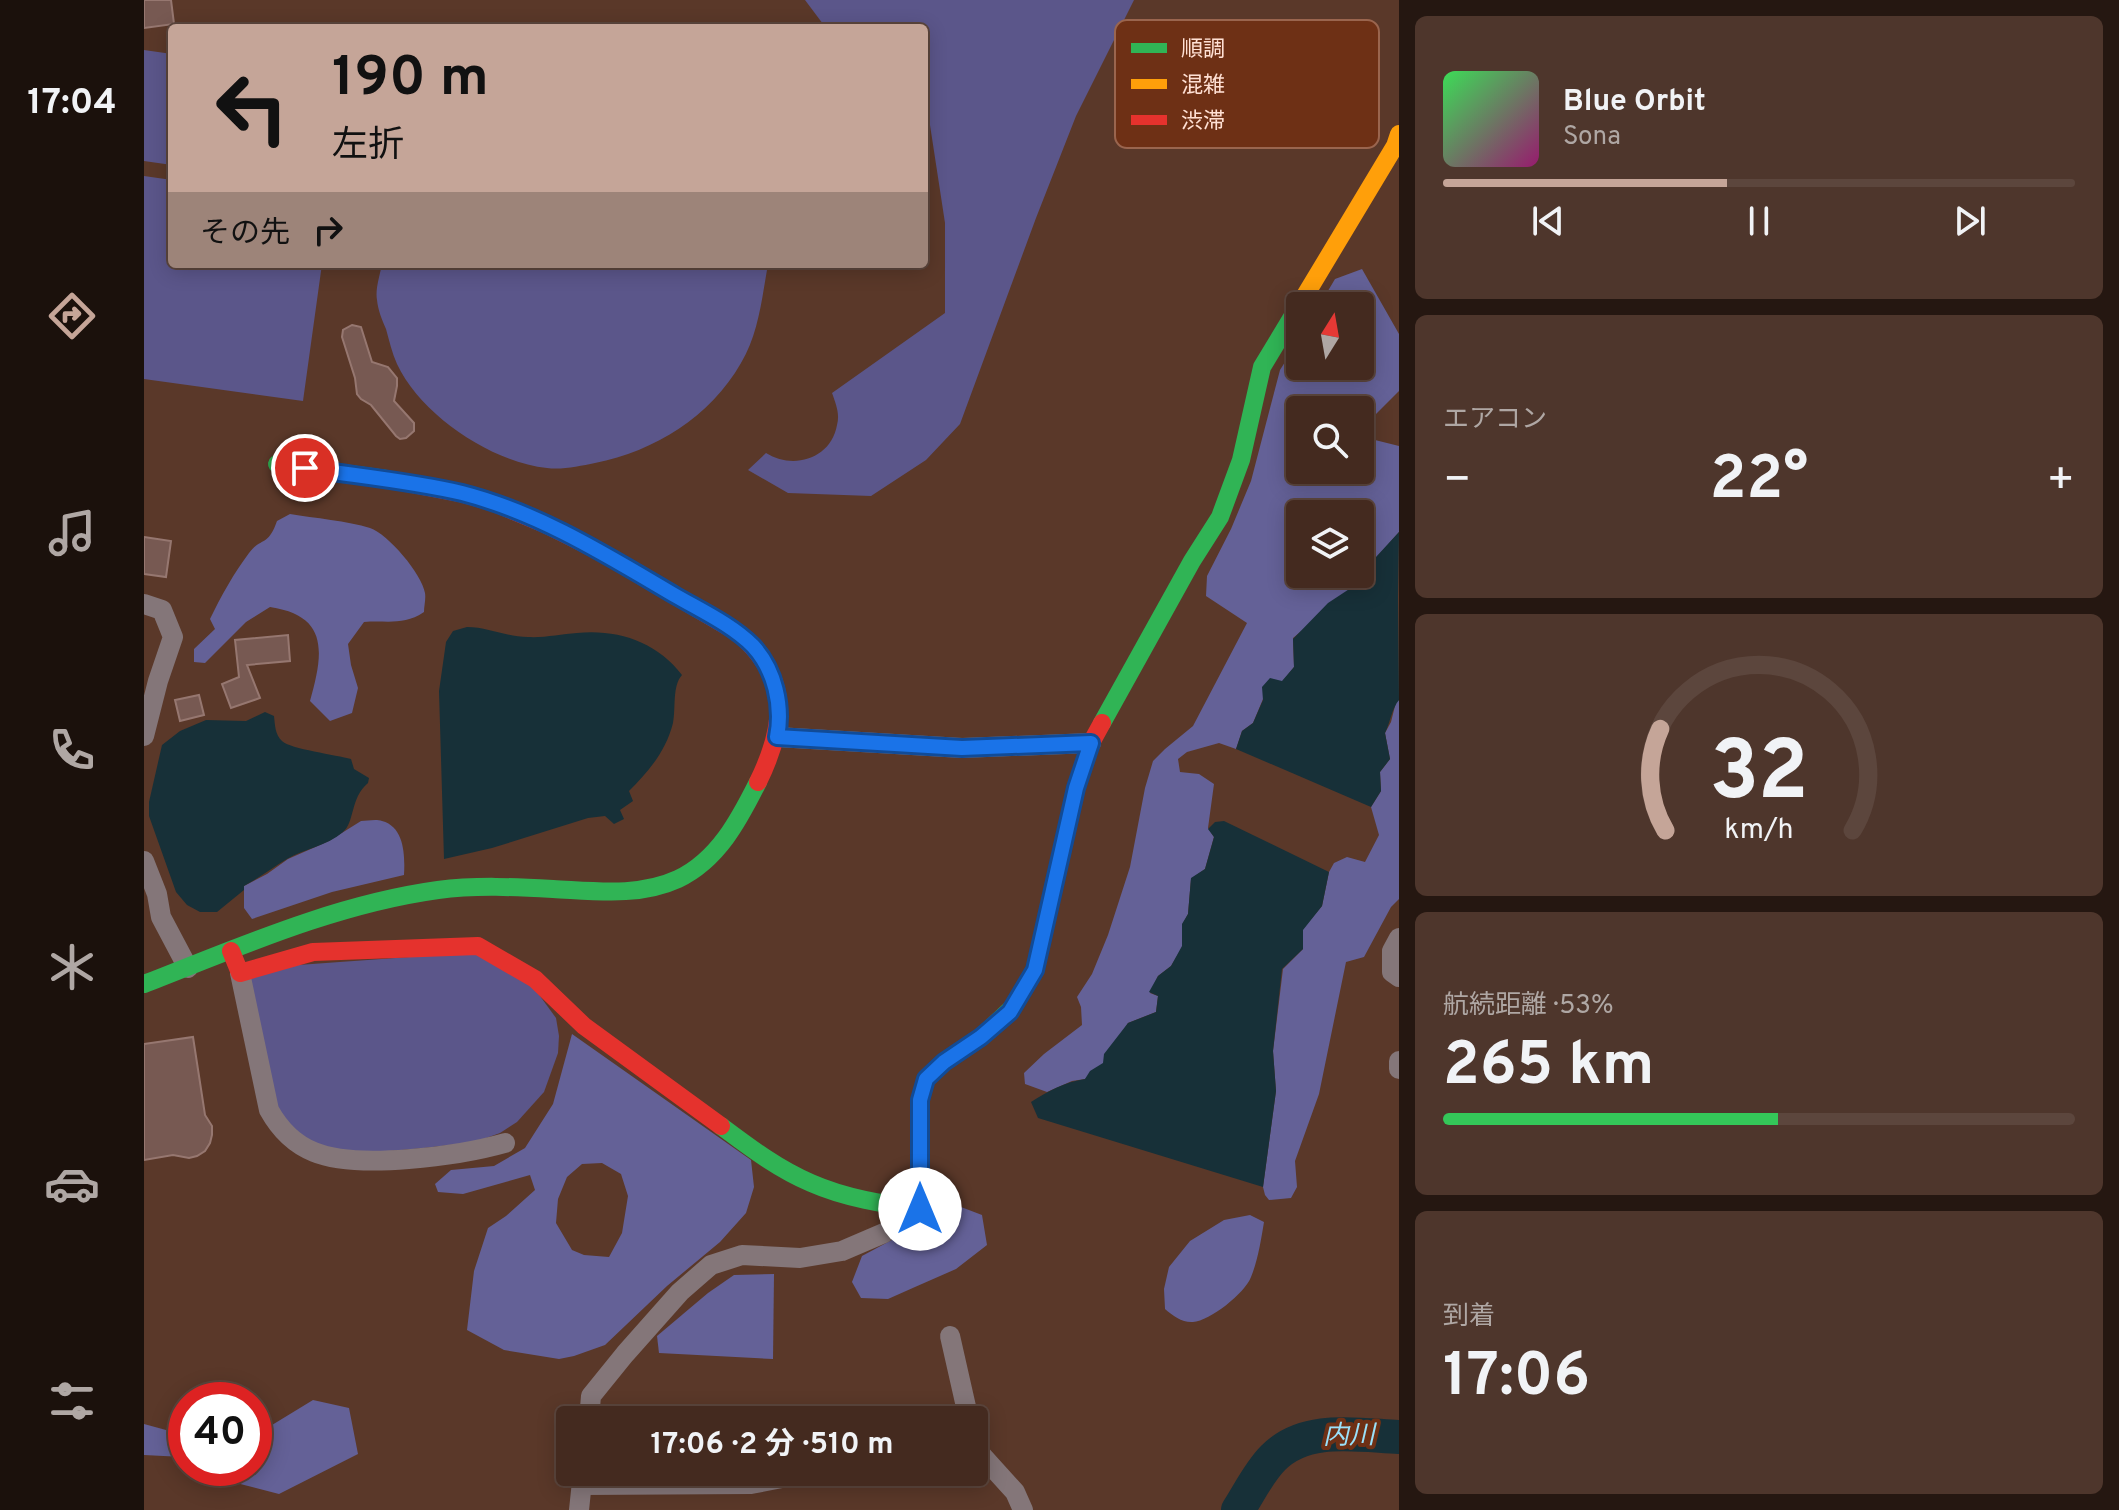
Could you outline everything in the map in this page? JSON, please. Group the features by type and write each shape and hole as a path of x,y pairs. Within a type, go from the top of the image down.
{"street":[{"path":"920,1209 920,1100 926,1079 1010,1012 1035,970 1076,788 1091,743 1192,561 1220,517 1241,460 1262,367 1395,146 1399,134"},
{"path":"144,984 270,936 351,910 427,892 493,888 637,892 680,878 700,866 727,835 772,755 777,737 781,719 778,699 765,663 753,647 716,619 583,542 536,519 463,494 277,464"},
{"path":"144,604 162,610 173,637 144,736"},
{"path":"777,737 962,748 1091,743"},
{"path":"144,861 157,894 161,917 188,968"},
{"path":"1399,938 1392,951 1392,972 1399,977"},
{"path":"240,973 313,952 478,946 535,979 584,1026 766,1159 826,1188 871,1202 920,1209"},
{"path":"231,951 240,973 269,1110 276,1123 300,1145 336,1158 376,1160 473,1152 505,1143"},
{"path":"1399,1061 1399,1069"},
{"path":"590,1406 591,1396 625,1354 680,1292 711,1265 742,1255 800,1258 842,1251 884,1233 920,1209"},
{"path":"950,1336 966,1406"},
{"path":"988,1462 1015,1492 1023,1510"},
{"path":"579,1510 581,1486"}],"shaded area":[{"path":"805,0 1134,0 1124,20 1115,20 1115,38 1076,116 960,424 926,460 871,496 788,493 748,470 766,453 788,461 799,461 819,453 833,437 837,425 838,413 832,393 945,313 945,223 928,112 928,24 823,24"},
{"path":"144,50 168,53 168,164 144,161"},
{"path":"144,176 168,179 168,268 321,268 303,401 144,379"},
{"path":"381,268 767,268 752,340 741,363 714,400 679,429 639,450 595,463 559,468 525,464 503,456 481,446 440,418 408,383 397,364 379,311 377,291"},
{"path":"1362,269 1399,334 1399,391 1374,416 1374,396 1286,396 1286,484 1374,484 1374,438 1399,446 1399,532 1376,558 1374,500 1286,500 1286,588 1353,588 1293,638 1294,667 1263,699 1253,723 1242,731 1236,749 1219,743 1187,752 1178,759 1180,772 1199,774 1214,784 1208,828 1214,837 1205,869 1191,879 1188,914 1182,925 1183,946 1171,966 1158,976 1150,993 1158,996 1156,1012 1128,1023 1104,1063 1085,1079 1047,1092 1025,1084 1024,1073 1082,1025 1077,997 1092,974 1108,935 1130,867 1153,761 1193,726 1247,623 1206,596 1207,576 1251,481 1280,370 1286,360 1286,380 1374,380 1374,292 1327,292 1335,279"},
{"path":"290,514 352,523 377,532 395,546 411,566 425,593 424,612 416,616 402,621 364,622 348,644 358,688 352,713 330,721 310,701 318,668 317,640 312,628 303,619 289,612 270,607 246,622 205,663 194,662 194,649 215,629 210,619 238,569 253,548 271,535 277,521"},
{"path":"1399,700 1399,899 1391,907 1364,957 1346,962 1319,1094 1295,1161 1297,1187 1291,1198 1269,1200 1263,1187 1276,1091 1273,1051 1283,969 1303,949 1302,930 1322,906 1334,863 1347,857 1365,862 1379,835 1371,807 1381,791 1380,772 1390,759 1385,733"},
{"path":"361,821 382,821 395,829 402,844 404,875 332,892 252,919 244,908 244,886"},
{"path":"479,952 532,985 556,1018 558,1053 544,1092 517,1122 500,1133 475,1142 378,1152 338,1152 313,1145 276,1112 246,979 298,965"},
{"path":"572,1034 751,1160 754,1187 746,1213 720,1242 667,1286 605,1345 559,1359 504,1350 467,1330 474,1271 488,1228 535,1190 530,1175 463,1194 438,1192 435,1184 451,1170 494,1166 525,1148 553,1104","holes":["602,1163 621,1174 628,1196 622,1233 609,1257 584,1255 572,1250 556,1223 558,1199 567,1177 582,1164"]},
{"path":"961,1207 982,1215 987,1245 956,1269 888,1299 861,1298 852,1282 862,1256 940,1214"},
{"path":"1250,1215 1264,1222 1253,1270 1242,1291 1217,1312 1193,1322 1165,1309 1164,1289 1169,1267 1190,1241 1224,1220"},
{"path":"774,1274 773,1359 659,1353 657,1336 734,1275"},
{"path":"313,1400 349,1408 358,1454 279,1494 248,1486 272,1486 272,1425"},
{"path":"144,1424 168,1431 168,1456 144,1455"}],"water":[{"path":"1399,532 1399,700 1385,733 1390,759 1380,772 1381,791 1371,807 1236,749 1242,731 1253,723 1263,700 1262,687 1270,678 1282,681 1294,667 1293,639 1328,603 1351,588 1374,588 1376,557"},
{"path":"467,627 520,637 592,632 622,636 649,646 682,675 677,685 673,723 666,743 656,760 629,791 633,801 620,810 624,819 614,824 605,816 588,818 492,848 444,859 439,691 446,642 453,631"},
{"path":"265,712 274,716 282,741 351,759 354,769 369,778 368,783 358,796 343,832 330,841 287,859 244,886 244,890 217,912 200,912 187,905 176,892 149,816 149,802 162,745 180,731 206,720 246,721"},
{"path":"1224,821 1329,872 1322,906 1303,930 1303,949 1282,969 1273,1051 1276,1091 1263,1187 1038,1118 1031,1102 1071,1082 1085,1079 1090,1071 1103,1063 1104,1054 1128,1023 1156,1012 1158,996 1149,992 1158,976 1171,966 1182,946 1182,924 1188,914 1191,878 1205,869 1214,837 1208,829 1215,822"}],"building":[{"path":"144,0 171,0 174,24 144,28"},
{"path":"352,325 361,327 372,362 388,367 397,378 394,401 414,423 414,431 406,438 396,436 371,405 357,394 342,337 343,330"},
{"path":"144,537 171,541 166,577 144,574"},
{"path":"288,635 290,661 247,665 260,698 231,708 222,684 239,677 235,640"},
{"path":"199,695 204,715 180,721 175,700"},
{"path":"193,1037 205,1115 212,1126 210,1143 197,1156 173,1155 144,1160 144,1044"}],"waterway":[{"name":"内川","path":"1238,1510 1273,1458 1300,1441 1332,1434 1399,1437"}],"traffic: fast":[{"path":"1102,723 1192,561 1220,517 1241,460 1262,367 1286,327"},
{"path":"277,464 386,479"},
{"path":"144,984 288,928 362,905 400,897 467,887 617,892 663,885 692,871 716,850 735,824 758,782"},
{"path":"721,1126 775,1164 811,1183 878,1203 920,1209 920,1100 926,1079 944,1062 981,1037 1012,1008"}],"traffic: slow":[{"path":"1307,292 1395,146 1399,134"}],"traffic: jam":[{"path":"386,479 464,494 547,525 599,551 737,632 767,666 778,702 774,741 758,782"},
{"path":"1012,1008 1035,970 1076,788 1091,743 1102,723"},
{"path":"231,951 240,973 313,952 478,946 535,979 584,1026 721,1126"}],"route":[{"path":"305,468 463,494 551,525 583,542 716,619 753,647 765,663 778,699 781,719 777,737 962,748 1091,743 1076,788 1035,970 1010,1012 926,1079 920,1100 920,1209"}]}
